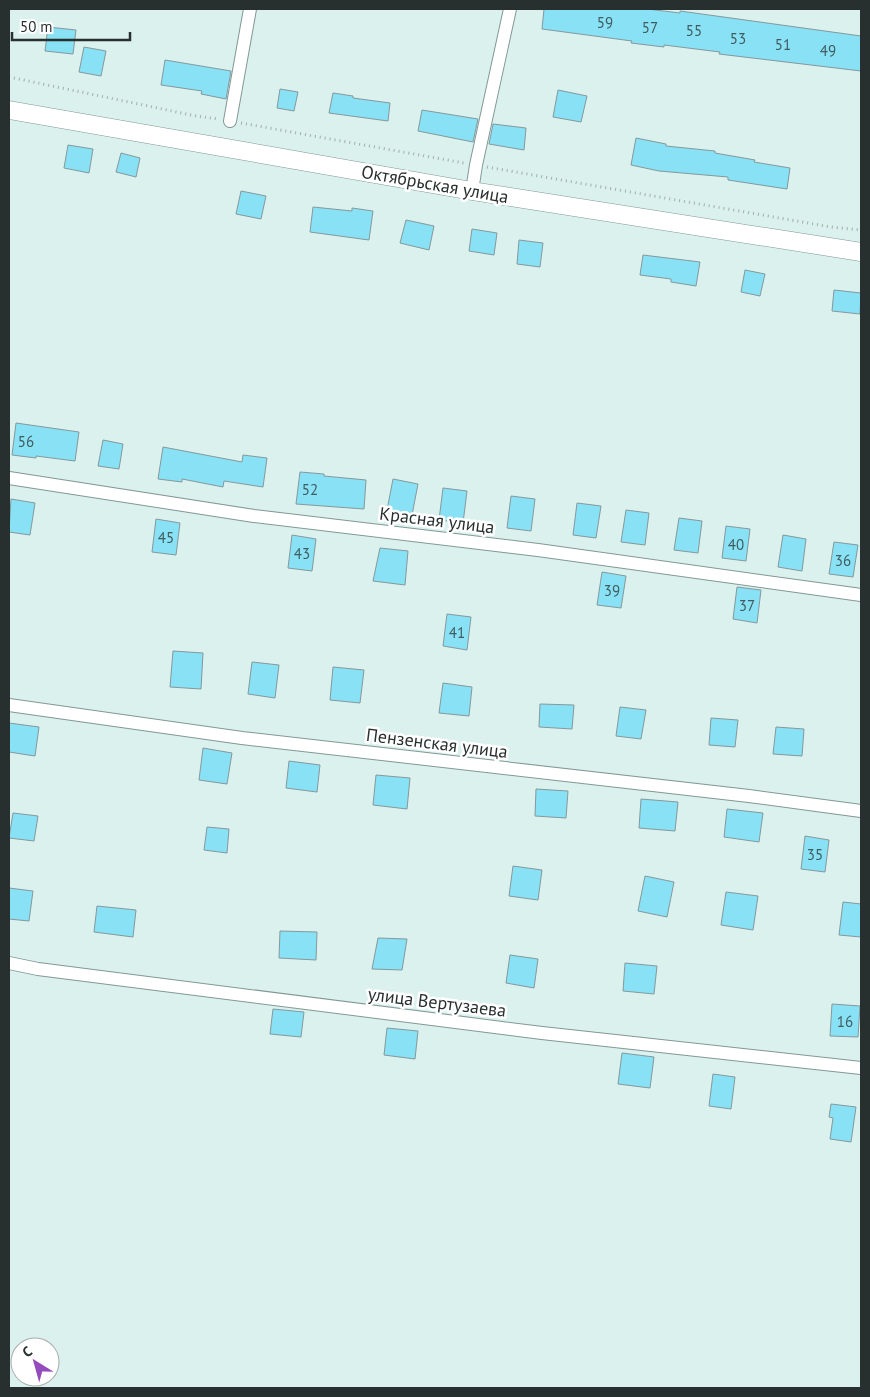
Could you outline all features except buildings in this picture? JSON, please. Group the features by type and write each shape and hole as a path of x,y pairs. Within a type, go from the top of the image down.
{"main road":[{"name":"Октябрьская улица","path":"9,110 472,191 861,252"}],"street":[{"path":"230,121 250,9"},
{"path":"472,191 510,9"},
{"name":"Красная улица","path":"9,478 254,516 548,551 861,595"},
{"name":"Пензенская улица","path":"9,705 242,738 749,796 861,811"},
{"name":"улица Вертузаева","path":"9,963 38,969 542,1033 861,1068"}],"path":[{"path":"9,77 196,116 821,226 861,230"}]}
